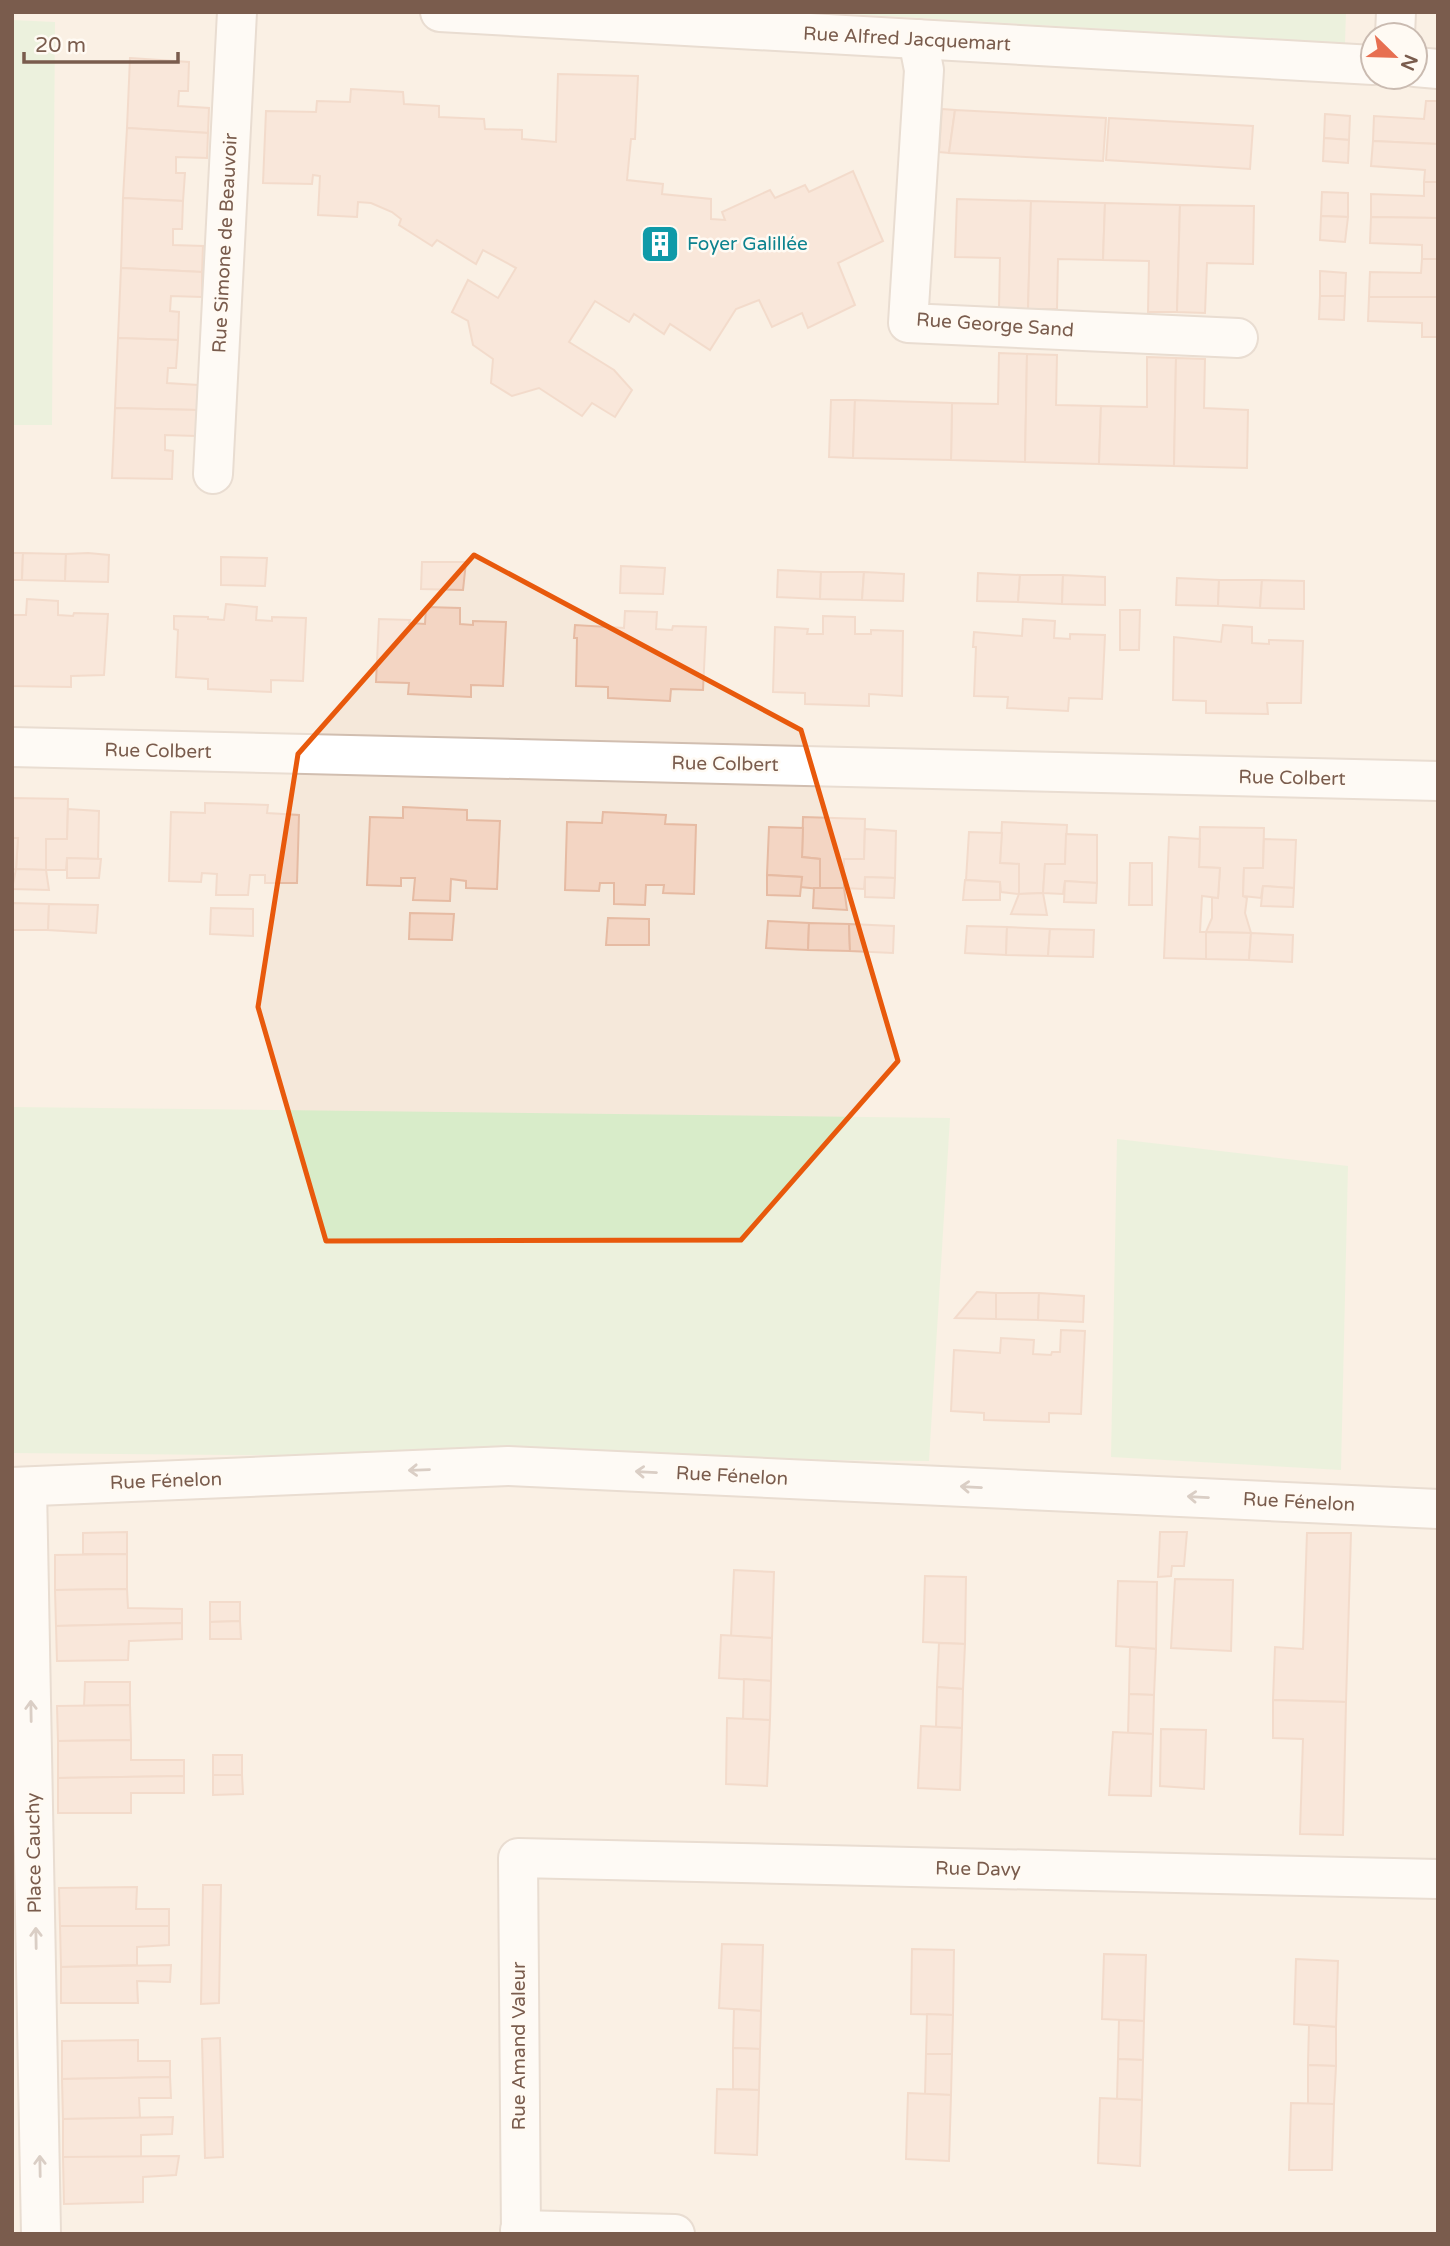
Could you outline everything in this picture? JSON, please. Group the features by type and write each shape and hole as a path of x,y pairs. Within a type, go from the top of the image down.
{"street":[{"name":"Rue Simone de Beauvoir","path":"213,474 237,12"},
{"name":"Rue Alfred Jacquemart","path":"440,12 1359,64"},
{"name":"Rue George Sand","path":"918,39 924,70 908,323 1238,338"},
{"name":"Rue Colbert","path":"12,747 1438,781"},
{"name":"Rue Fénelon","path":"20,1487 508,1466 1438,1508"},
{"name":"Place Cauchy","path":"20,1487 22,1750 41,2234"},
{"name":"Rue Davy","path":"518,1858 1438,1879"},
{"name":"Rue Amand Valeur","path":"518,1858 520,2232"},
{"path":"520,2232 675,2234"}],"highlighted area":[{"path":"474,555 801,730 898,1061 741,1240 326,1241 258,1007 298,754"}],"shaded area":[{"path":"12,12 1438,12 1438,2234 12,2234"}],"green space":[{"path":"816,12 1346,12 1345,43"},
{"path":"12,20 55,22 52,425 12,425"},
{"path":"12,1107 950,1118 929,1461 12,1453"},
{"path":"1117,1139 1348,1166 1341,1470 1111,1457"}],"building":[{"path":"130,58 189,62 188,91 179,91 178,106 209,108 208,133 127,128"},
{"name":"Foyer Galillée","path":"558,74 638,76 635,139 631,139 627,180 663,184 662,194 711,199 711,219 725,220 722,212 770,190 775,198 805,185 809,192 853,171 883,241 838,263 855,305 808,328 802,313 772,327 759,300 736,309 710,350 670,324 664,334 634,314 629,322 595,301 569,342 614,370 632,390 615,417 592,403 582,416 539,388 512,396 491,383 493,359 473,345 468,321 452,312 468,280 498,298 516,268 483,250 476,264 437,240 432,246 399,225 401,219 392,212 371,203 358,202 357,217 318,215 320,176 313,175 312,184 263,183 266,111 316,112 317,101 350,102 351,89 403,92 404,104 439,106 439,117 484,119 485,129 522,130 522,139 556,142"},
{"path":"1426,101 1438,101 1438,144 1373,141 1374,116 1424,119"},
{"path":"942,109 955,110 949,153 939,152"},
{"path":"955,110 1106,118 1103,161 949,153"},
{"path":"1325,114 1350,116 1349,140 1324,138"},
{"path":"1109,118 1253,126 1250,169 1106,160"},
{"path":"127,128 208,133 207,158 176,157 176,173 185,173 183,201 123,198"},
{"path":"1324,138 1349,140 1348,163 1323,161"},
{"path":"1373,141 1438,144 1438,182 1424,182 1425,170 1371,166"},
{"path":"1424,182 1438,182 1438,218 1371,217 1371,194 1424,196"},
{"path":"1322,192 1348,193 1348,217 1321,216"},
{"path":"123,198 183,201 182,229 173,229 173,245 203,246 202,272 121,268"},
{"path":"957,199 1031,201 1028,309 999,308 1000,258 955,257"},
{"path":"1031,201 1105,203 1103,260 1058,259 1057,309 1028,309"},
{"path":"1105,203 1180,205 1177,312 1148,312 1149,261 1103,260"},
{"path":"1180,205 1254,206 1253,264 1207,263 1205,313 1177,312"},
{"path":"1321,216 1348,217 1345,242 1320,240"},
{"path":"1371,217 1438,218 1438,259 1422,259 1422,245 1370,243"},
{"path":"1422,259 1438,259 1438,297 1369,297 1370,272 1421,273"},
{"path":"121,268 202,272 202,297 171,296 170,311 179,312 178,340 118,338"},
{"path":"1320,271 1346,273 1345,296 1320,296"},
{"path":"1320,296 1345,296 1344,320 1319,319"},
{"path":"1369,297 1438,297 1438,337 1422,337 1422,323 1368,321"},
{"path":"118,338 178,340 176,368 168,368 167,383 198,385 197,410 115,408"},
{"path":"999,353 1027,354 1025,462 951,460 952,403 998,404"},
{"path":"1027,354 1057,355 1056,405 1101,406 1099,464 1025,462"},
{"path":"1147,357 1176,358 1174,466 1099,464 1101,406 1147,407"},
{"path":"1176,358 1205,359 1204,408 1248,410 1247,468 1174,466"},
{"path":"831,400 855,400 853,458 829,457"},
{"path":"855,400 952,403 951,460 853,458"},
{"path":"115,408 197,410 196,436 165,435 165,450 173,451 172,479 112,478"},
{"path":"12,553 23,553 22,580 12,580"},
{"path":"23,553 66,554 65,581 22,580"},
{"path":"66,554 109,555 108,582 65,581"},
{"path":"221,557 267,558 265,586 221,585"},
{"path":"422,562 466,562 463,590 421,589"},
{"path":"621,566 665,568 663,594 620,593"},
{"path":"778,570 821,572 820,599 777,597"},
{"path":"821,572 864,572 862,600 820,599"},
{"path":"864,572 904,574 903,601 862,600"},
{"path":"978,573 1020,575 1018,602 977,601"},
{"path":"1020,575 1063,575 1062,604 1018,602"},
{"path":"1063,575 1105,577 1105,605 1062,604"},
{"path":"1177,578 1219,580 1218,606 1176,605"},
{"path":"1219,580 1262,580 1260,608 1218,606"},
{"path":"1262,580 1304,581 1304,609 1260,608"},
{"path":"27,599 58,601 58,615 108,614 104,675 71,676 71,687 12,686 12,615 26,615"},
{"path":"226,604 257,607 256,620 272,621 272,617 306,618 303,681 271,680 271,692 208,689 208,679 176,677 178,630 174,629 174,616 224,620"},
{"path":"426,607 460,608 460,624 473,625 473,621 506,622 503,686 471,685 471,697 408,694 409,683 376,682 379,619 410,620 409,623 425,624"},
{"path":"1120,610 1140,610 1139,650 1120,650"},
{"path":"625,611 657,612 656,629 672,630 673,626 706,627 703,690 671,689 670,701 608,698 608,687 576,686 575,625 624,628"},
{"path":"823,616 855,617 855,634 871,634 871,630 903,631 902,696 869,694 869,706 805,704 805,693 773,692 775,627 808,629 807,634 823,634"},
{"path":"1023,619 1055,621 1054,638 1070,639 1070,634 1105,635 1102,699 1069,698 1068,711 1007,708 1008,697 974,696 974,632 1022,636"},
{"path":"1223,625 1252,627 1252,643 1269,644 1269,640 1303,641 1301,703 1267,703 1268,714 1206,713 1206,701 1173,700 1174,637 1221,642"},
{"path":"12,798 68,799 67,839 46,839 46,870 16,869 18,838 12,838"},
{"path":"205,803 268,805 267,813 299,815 297,883 265,883 265,875 250,875 248,895 216,895 217,874 202,873 201,882 169,881 171,812 205,813"},
{"path":"403,807 467,810 467,820 500,821 497,889 466,888 466,881 451,879 450,901 413,900 415,878 401,878 401,886 367,885 370,817 403,818"},
{"path":"68,809 99,811 98,859 67,858 66,870 46,870 46,839 67,839"},
{"path":"603,812 666,815 665,824 696,825 694,894 663,893 664,885 646,885 645,905 614,904 614,883 600,883 599,891 565,890 567,822 602,823"},
{"path":"803,817 865,819 864,859 844,859 844,888 820,889 820,859 802,857"},
{"path":"1002,822 1067,825 1065,864 1045,864 1043,893 1019,894 1019,864 1000,863"},
{"path":"769,827 803,828 802,857 820,859 820,889 800,887 802,877 767,875"},
{"path":"1200,827 1264,828 1263,868 1244,868 1243,896 1247,898 1245,913 1251,933 1206,932 1212,918 1212,897 1218,898 1220,868 1199,867"},
{"path":"865,829 896,831 895,878 865,877 864,889 844,888 844,859 864,859"},
{"path":"969,832 1002,833 1000,863 1019,864 1019,894 1001,892 1000,882 966,880"},
{"path":"1066,834 1097,835 1097,883 1065,881 1063,894 1043,893 1045,864 1065,864"},
{"path":"1169,837 1200,839 1199,867 1220,868 1218,898 1202,896 1200,932 1206,932 1206,959 1164,958"},
{"path":"12,838 18,838 16,869 12,870"},
{"path":"1264,839 1296,840 1294,888 1263,886 1261,898 1243,896 1244,868 1263,868"},
{"path":"67,858 101,859 99,878 67,878"},
{"path":"1130,863 1152,863 1152,905 1129,905"},
{"path":"16,869 46,870 49,890 12,889"},
{"path":"767,875 802,877 800,896 767,895"},
{"path":"865,877 895,878 894,898 865,897"},
{"path":"965,880 1000,882 1000,900 963,900"},
{"path":"1065,881 1097,883 1096,903 1064,902"},
{"path":"1263,886 1294,888 1293,907 1261,906"},
{"path":"814,888 844,888 847,910 813,908"},
{"path":"1043,893 1047,915 1011,914 1019,894"},
{"path":"12,903 49,904 48,930 12,930"},
{"path":"49,904 98,905 96,933 48,930"},
{"path":"211,908 253,909 253,936 210,934"},
{"path":"410,913 454,914 452,940 409,939"},
{"path":"608,918 649,919 649,945 606,945"},
{"path":"768,921 809,923 808,950 766,948"},
{"path":"809,923 849,924 850,951 808,950"},
{"path":"849,924 894,926 893,953 850,951"},
{"path":"967,926 1007,927 1006,955 965,953"},
{"path":"1007,927 1050,929 1048,956 1006,955"},
{"path":"1050,929 1094,930 1093,957 1048,956"},
{"path":"1206,932 1251,933 1249,960 1206,959"},
{"path":"1251,933 1293,935 1292,962 1249,960"},
{"path":"977,1292 996,1293 996,1319 955,1318"},
{"path":"996,1293 1039,1293 1038,1320 996,1319"},
{"path":"1039,1293 1084,1296 1083,1322 1038,1320"},
{"path":"1061,1330 1085,1331 1081,1414 1049,1413 1049,1422 984,1420 984,1413 951,1411 954,1350 1000,1353 1001,1338 1034,1340 1033,1354 1051,1355 1052,1352 1060,1352"},
{"path":"127,1532 127,1554 83,1554 83,1533"},
{"path":"1160,1532 1187,1532 1184,1566 1172,1566 1171,1576 1158,1577"},
{"path":"1307,1533 1351,1533 1346,1702 1273,1700 1275,1647 1303,1649"},
{"path":"127,1554 127,1589 55,1590 55,1555"},
{"path":"734,1570 774,1572 772,1638 731,1636"},
{"path":"925,1576 966,1577 965,1644 923,1642"},
{"path":"1175,1579 1233,1580 1231,1651 1171,1648"},
{"path":"1118,1581 1157,1582 1156,1649 1116,1646"},
{"path":"127,1589 128,1608 182,1609 182,1623 56,1626 55,1590"},
{"path":"210,1602 240,1602 240,1621 210,1622"},
{"path":"240,1621 241,1639 210,1639 210,1622"},
{"path":"182,1623 182,1639 129,1641 128,1660 57,1661 56,1626"},
{"path":"721,1635 772,1638 771,1681 719,1678"},
{"path":"939,1643 965,1644 963,1689 937,1687"},
{"path":"1130,1647 1156,1649 1154,1695 1129,1694"},
{"path":"744,1679 771,1681 770,1720 743,1719"},
{"path":"85,1682 130,1682 130,1705 84,1706"},
{"path":"937,1687 963,1689 962,1728 936,1727"},
{"path":"1129,1694 1154,1695 1153,1734 1128,1733"},
{"path":"1273,1700 1346,1702 1343,1835 1300,1834 1303,1739 1273,1738"},
{"path":"130,1705 131,1740 58,1741 57,1706"},
{"path":"727,1718 770,1720 767,1786 726,1784"},
{"path":"921,1726 962,1728 960,1790 918,1788"},
{"path":"1161,1729 1206,1730 1204,1789 1160,1786"},
{"path":"1113,1732 1153,1734 1151,1796 1109,1795"},
{"path":"131,1740 131,1760 184,1760 184,1776 58,1778 58,1741"},
{"path":"213,1755 242,1755 242,1775 213,1775"},
{"path":"213,1775 242,1775 243,1794 213,1795"},
{"path":"184,1776 184,1793 131,1793 131,1813 58,1813 58,1778"},
{"path":"203,1885 221,1885 219,2003 201,2004"},
{"path":"137,1887 136,1909 169,1909 169,1926 60,1926 59,1888"},
{"path":"60,1926 169,1926 169,1945 137,1947 137,1965 61,1967"},
{"path":"722,1944 763,1945 761,2011 719,2008"},
{"path":"912,1949 954,1950 953,2015 911,2014"},
{"path":"1104,1954 1146,1955 1144,2021 1102,2019"},
{"path":"1296,1959 1338,1961 1336,2027 1294,2024"},
{"path":"171,1965 170,1982 137,1981 138,2003 61,2003 61,1967"},
{"path":"734,2009 761,2011 760,2049 733,2048"},
{"path":"927,2014 953,2015 952,2054 926,2054"},
{"path":"1119,2020 1144,2021 1143,2060 1118,2059"},
{"path":"1309,2025 1336,2027 1336,2066 1308,2065"},
{"path":"220,2038 223,2157 205,2158 202,2039"},
{"path":"138,2040 138,2061 170,2061 170,2077 62,2079 62,2041"},
{"path":"733,2048 760,2049 759,2090 733,2089"},
{"path":"926,2054 952,2054 951,2095 925,2094"},
{"path":"1118,2059 1143,2060 1142,2100 1117,2099"},
{"path":"1308,2065 1336,2066 1334,2104 1308,2104"},
{"path":"170,2077 171,2098 139,2098 140,2118 63,2119 62,2079"},
{"path":"717,2089 759,2090 757,2155 715,2153"},
{"path":"908,2093 951,2095 949,2161 906,2159"},
{"path":"1100,2098 1142,2100 1140,2166 1098,2163"},
{"path":"1291,2103 1334,2104 1332,2170 1289,2170"},
{"path":"173,2117 172,2134 141,2135 141,2157 63,2157 63,2119"},
{"path":"179,2156 176,2175 143,2177 143,2202 64,2204 63,2157"}],"place":[{"name":"Foyer Galillée","path":"660,244"}]}
